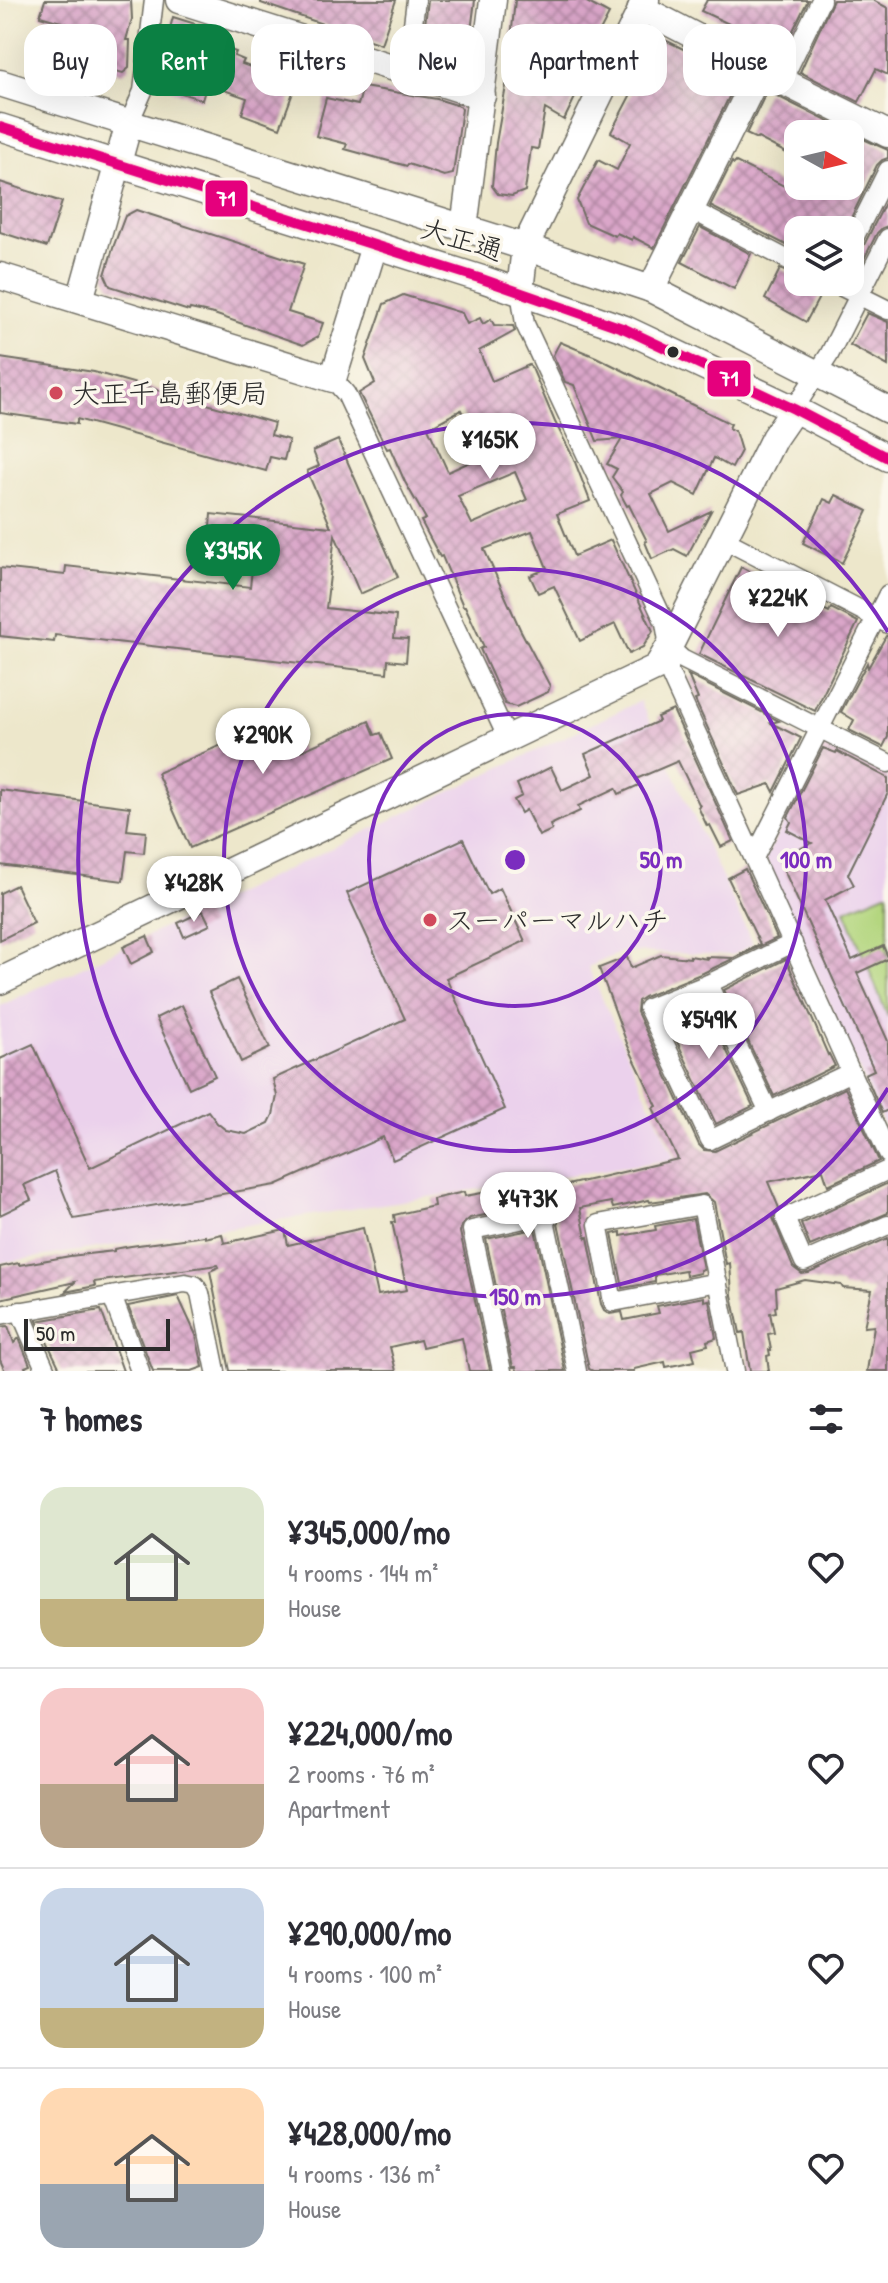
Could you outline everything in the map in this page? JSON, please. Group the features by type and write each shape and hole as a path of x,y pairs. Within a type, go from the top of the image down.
{"street":[{"path":"80,300 129,123 143,91 154,0"},
{"path":"179,0 390,67"},
{"path":"413,24 416,0"},
{"path":"485,70 493,0"},
{"path":"796,38 821,0"},
{"path":"683,26 644,4 525,247 520,291 525,324 665,623 669,672 888,1154"},
{"name":"大正通","path":"0,83 651,289 888,410"},
{"path":"796,88 888,134"},
{"path":"464,228 482,96"},
{"path":"651,289 690,209 759,96"},
{"name":"大正通","path":"0,127 520,291 625,329 794,409 888,458"},
{"path":"864,218 888,170"},
{"path":"690,209 784,258"},
{"path":"864,286 888,238"},
{"path":"333,379 374,246"},
{"path":"0,276 333,379 346,394 507,737"},
{"path":"0,981 657,667 774,438 829,355 859,296 888,310"},
{"path":"723,539 882,621"},
{"path":"754,858 820,729 882,621 888,594"},
{"path":"669,647 682,659 887,760"},
{"path":"793,943 708,984 648,1008 710,1140 851,1072"},
{"path":"708,984 769,1112"},
{"path":"888,1170 785,1218 804,1262 888,1225"},
{"path":"718,1282 613,1302 598,1224 702,1205 718,1282 735,1371"},
{"path":"502,1371 472,1230 544,1215 577,1371"},
{"path":"0,1315 185,1283 195,1285 200,1293 216,1371"},
{"path":"112,1296 140,1371"},
{"path":"20,1311 46,1371"}],"shaded area":[{"path":"640,701 753,944 733,955 622,952 588,967 675,1159 0,1263 0,1006"},
{"path":"832,744 888,772 888,1134 765,859 823,748"}],"green space":[{"path":"888,892 888,1017 845,910"}],"building":[{"path":"45,0 131,0 132,19 126,40 130,40 129,68 123,73 117,71 117,24 68,24 40,16"},
{"path":"261,0 396,0 381,44 374,42 374,24 322,24 261,3"},
{"path":"428,0 475,0 472,24 425,24"},
{"path":"515,0 583,0 609,14 604,24 512,24"},
{"path":"707,0 808,0 796,24 729,24 701,11"},
{"path":"833,0 873,0 888,8 888,75 876,69 859,102 800,72"},
{"path":"173,17 195,24 171,24"},
{"path":"667,41 683,49 683,96 730,96 654,248 633,237 632,240 617,233 615,236 586,223 577,200 598,160 617,170 630,143 611,132 630,96 667,96"},
{"path":"235,56 251,67 251,96 292,96 280,128 242,114 247,98 235,94"},
{"path":"374,89 390,91 390,96 418,96 460,106 453,174 444,176 345,149 347,144 316,136 326,98 358,105 360,96 374,96"},
{"path":"504,96 576,96 564,120 545,109 538,149 531,148 525,191 512,196 498,194 492,186"},
{"path":"765,96 777,96 825,120 784,120 784,152 746,134"},
{"path":"864,139 888,150 888,158 877,165 864,191"},
{"path":"732,162 784,186 784,200 860,200 852,216 784,216 784,244 710,206"},
{"path":"0,182 62,202 47,247 0,232"},
{"path":"888,197 888,226 877,233 864,259 864,245"},
{"path":"136,210 304,264 288,312 323,323 318,337 303,345 214,314 189,311 110,286 105,275 114,245 125,216"},
{"path":"700,227 751,254 734,289 682,262"},
{"path":"780,269 784,271 784,296 820,296 806,322 765,299"},
{"path":"403,295 462,313 467,324 480,318 483,324 491,319 494,325 513,326 515,331 479,351 492,381 529,365 532,368 590,501 557,514 574,556 611,540 653,631 643,647 629,654 615,624 580,641 554,586 538,593 530,576 547,568 532,531 484,549 550,686 548,692 516,707 505,704 480,649 484,647 442,556 421,521 426,519 359,393 375,383 365,359 384,304","holes":["461,410 481,457 448,472 428,428","515,472 527,500 472,524 458,496"]},
{"path":"867,313 888,322 888,366 850,345"},
{"path":"560,342 731,424 729,428 735,431 741,451 732,468 714,458 697,495 673,483 651,494 669,531 711,511 687,556 674,549 652,559 647,541 621,495 623,492 612,477 617,469 607,464 622,439 597,441 574,385 565,382 553,355"},
{"path":"0,358 94,372 274,423 271,435 289,440 284,460 270,457 266,471 77,419 77,424 0,413"},
{"path":"338,440 398,577 360,594 335,535 326,608 396,616 394,638 408,639 406,662 388,660 387,673 55,635 54,642 0,636 0,568 65,575 66,566 250,587 254,552 221,549 222,541 209,540 211,514 331,527 307,471 319,466 313,451"},
{"path":"836,495 868,511 842,563 803,543 824,499 832,503"},
{"path":"741,567 829,612 831,608 858,622 815,711 699,654"},
{"path":"886,636 888,737 883,747 849,730 854,720 841,712 867,663 868,668"},
{"path":"688,675 779,721 771,723 801,738 774,792 770,784 738,795 695,700 698,699"},
{"path":"673,710 733,841 721,847 710,825 707,826 678,761 636,779 639,785 619,794 616,788 578,806 580,811 550,825 552,830 539,836 526,810 521,813 514,800 522,796 517,784 551,767 562,790 594,775 585,754 659,721 657,717"},
{"path":"286,717 301,751 369,721 375,735 381,733 392,759 190,848 157,773"},
{"path":"823,748 837,751 888,778 888,793 848,874 854,885 825,900 852,960 883,946 888,957 857,973 888,1041 888,1110 882,1113 865,1074 874,1070 779,859 812,843 787,830 791,822 788,817"},
{"path":"0,790 130,807 127,830 146,832 144,853 127,851 123,881 0,865"},
{"path":"463,839 489,894 500,888 525,941 446,978 505,1109 393,1160 383,1137 276,1185 74,1219 55,1171 24,1185 31,1200 0,1215 0,1059 33,1044 90,1168 208,1111 226,1130 246,1134 269,1123 273,1115 277,1096 273,1079 405,1019 347,893"},
{"path":"745,869 777,938 703,973 644,997 638,1001 637,1012 704,1150 715,1151 845,1088 879,1161 828,1185 823,1170 768,1182 779,1208 773,1218 793,1267 802,1274 888,1238 888,1371 867,1371 874,1326 864,1327 872,1290 805,1280 776,1288 776,1312 770,1313 774,1333 768,1334 771,1350 767,1356 769,1371 750,1371 744,1332 740,1333 732,1295 730,1263 726,1264 714,1202 705,1194 649,1200 613,1208 611,1202 580,1208 604,1310 610,1314 622,1312 624,1320 659,1313 657,1306 704,1297 704,1301 709,1300 716,1338 707,1341 708,1345 692,1349 695,1361 666,1367 665,1362 634,1371 589,1369 556,1213 547,1203 470,1218 461,1226 490,1370 487,1371 469,1371 462,1338 422,1347 420,1340 390,1347 396,1371 230,1371 210,1271 218,1265 94,1282 95,1286 65,1292 75,1282 0,1299 0,1267 19,1263 222,1234 224,1243 285,1230 288,1245 363,1228 378,1295 407,1290 392,1222 395,1222 394,1215 434,1206 433,1199 464,1192 465,1196 504,1189 505,1196 542,1191 678,1159 653,1108 657,1106 628,1046 599,968 627,957 631,968 661,955 734,958 760,944 728,878"},
{"path":"16,885 34,923 0,940 0,893"},
{"path":"203,911 210,925 184,937 178,923"},
{"path":"147,936 154,952 131,964 123,947"},
{"path":"786,959 835,1066 774,1096 724,990"},
{"path":"237,979 270,1048 241,1062 209,992"},
{"path":"702,999 753,1106 716,1124 664,1014"},
{"path":"182,1005 215,1076 189,1088 156,1018"},
{"path":"888,1183 888,1213 810,1246 801,1224"},
{"path":"693,1219 703,1269 700,1273 686,1276 685,1270 655,1275 655,1282 623,1288 612,1234 621,1232 621,1236 656,1230 655,1226"},
{"path":"535,1229 565,1371 517,1371 513,1367 486,1239"},
{"path":"178,1296 196,1335 203,1367 192,1371 153,1371 128,1306"},
{"path":"101,1310 123,1371 61,1371 37,1321"},
{"path":"8,1326 14,1343 19,1338 30,1365 25,1367 27,1371 5,1371 0,1360 0,1327"}],"transit line":[{"name":"71","path":"0,127 482,279 625,329 794,409 888,458"}],"place":[{"name":"大正千島郵便局","path":"56,393"},
{"name":"スーパーマルハチ","path":"430,920"}]}
